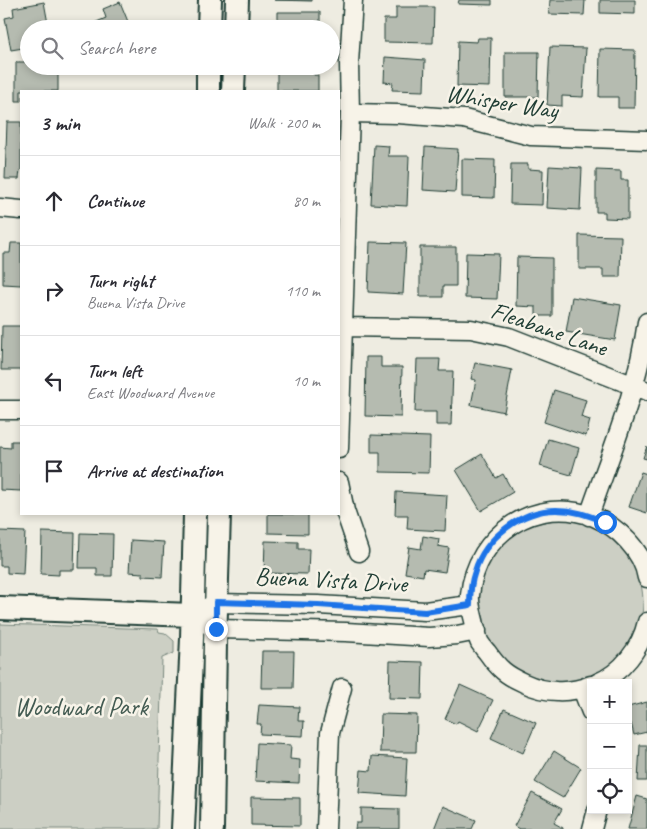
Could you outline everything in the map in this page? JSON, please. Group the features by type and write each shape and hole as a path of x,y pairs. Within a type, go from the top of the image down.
{"street":[{"path":"210,0 210,20"},
{"path":"236,0 236,20"},
{"path":"340,408 350,113 349,63 353,0"},
{"path":"208,75 208,90"},
{"path":"234,75 234,90"},
{"name":"Whisper Way","path":"350,113 398,114 464,119 531,136 647,140"},
{"path":"0,208 20,210"},
{"path":"589,516 640,388 647,322"},
{"name":"Fleabane Lane","path":"342,326 471,329 509,337 640,388"},
{"path":"0,410 20,410"},
{"path":"340,487 345,511 359,552"},
{"path":"587,686 555,691 535,688 509,676 496,665 480,643 470,605 475,571 484,551 501,532 521,519 556,510 582,513 605,522 623,536 639,557 647,576"},
{"path":"183,829 192,638 195,515"},
{"path":"212,829 219,515"},
{"name":"Buena Vista Drive","path":"192,615 216,602 327,605 425,612 470,605"},
{"name":"Buena Vista Drive","path":"0,608 192,615 216,629 346,632 429,637 477,631"},
{"path":"606,679 619,670 637,649 645,632 647,622"},
{"path":"326,829 330,733 342,688"},
{"path":"592,829 596,814"}],"green space":[{"path":"561,520 592,526 619,544 637,571 642,594 641,618 637,633 619,660 592,678 561,684 530,678 503,660 485,633 479,602 485,571 503,544 530,526"},
{"name":"Woodward Park","path":"0,624 158,629 159,632 165,633 174,641 174,653 162,658 157,829 0,829"}],"building":[{"path":"274,0 312,0 312,1"},
{"path":"459,0 492,0 492,5 458,4"},
{"path":"550,0 585,0 584,15 549,14"},
{"path":"600,0 635,0 635,14 600,13"},
{"path":"44,2 47,20 20,20 20,48 11,50 5,18 14,16 13,8"},
{"path":"120,2 127,20 101,20 106,18 103,9"},
{"path":"396,7 434,7 433,43 384,42 384,19 396,19"},
{"path":"278,12 320,12 320,20 278,20"},
{"path":"478,38 491,38 490,87 457,86 458,41 477,42"},
{"path":"550,47 586,48 583,97 562,96 562,106 547,105"},
{"path":"600,49 635,50 634,108 618,108 618,97 599,97"},
{"path":"505,52 539,52 538,97 505,97"},
{"path":"385,57 425,60 424,91 392,90 393,83 384,82"},
{"path":"16,62 20,62 20,75 58,75 58,90 20,90 20,101 16,101"},
{"path":"277,75 318,75 318,90 277,90"},
{"path":"7,122 20,122 19,179 5,179"},
{"path":"374,145 389,146 388,156 409,156 407,206 371,204"},
{"path":"425,147 458,149 455,192 423,190"},
{"path":"462,159 495,160 494,198 462,197"},
{"path":"511,164 528,164 528,169 543,170 542,205 510,204"},
{"path":"549,166 582,168 580,210 547,208"},
{"path":"596,170 621,171 621,180 628,180 628,219 605,218 605,212 596,212"},
{"path":"579,235 621,236 620,277 603,277 603,269 579,269"},
{"path":"370,242 406,243 403,294 368,292"},
{"path":"11,243 20,243 20,285 3,284 3,253 10,253"},
{"path":"420,247 456,247 456,286 443,286 443,297 420,297"},
{"path":"466,253 499,254 497,299 465,298"},
{"path":"517,257 552,258 552,316 536,316 536,307 516,306"},
{"path":"572,297 621,305 615,340 566,332"},
{"path":"2,326 20,326 20,370 1,370"},
{"path":"366,357 381,357 381,367 402,367 401,417 365,416"},
{"path":"417,359 440,359 439,371 453,371 451,425 436,425 436,412 415,412"},
{"path":"475,363 512,370 504,412 471,405 476,380 471,379"},
{"path":"554,390 586,400 581,417 590,420 586,436 544,422"},
{"path":"371,435 430,437 429,473 380,472 380,452 371,452"},
{"path":"548,439 579,448 571,475 540,466"},
{"path":"11,441 20,441 20,491 0,490 0,447 11,448"},
{"path":"647,446 647,459 643,458"},
{"path":"482,454 496,478 503,474 513,492 481,511 456,470"},
{"path":"641,472 647,474 647,513 629,507"},
{"path":"396,492 447,495 445,531 407,529 408,515 395,515"},
{"path":"268,515 308,515 308,534 268,533"},
{"path":"0,531 25,532 23,574 7,573 7,566 0,566"},
{"path":"42,532 75,533 74,570 59,570 59,575 41,574"},
{"path":"80,533 113,534 112,576 97,576 97,568 79,568"},
{"path":"423,536 439,539 438,546 449,548 445,572 424,569 423,576 405,573 409,547 421,549"},
{"path":"131,540 164,542 162,577 143,576 143,573 129,572"},
{"path":"265,541 298,542 298,549 309,549 308,574 264,573"},
{"path":"262,651 294,651 293,688 261,688"},
{"path":"390,661 423,662 422,699 389,698"},
{"path":"460,685 493,700 478,731 458,721 456,724 445,719"},
{"path":"647,702 647,732 634,735 632,706"},
{"path":"259,705 299,707 298,721 304,721 303,736 260,734 261,724 257,724"},
{"path":"504,709 536,723 523,753 491,738"},
{"path":"381,714 417,715 416,752 380,752"},
{"path":"257,743 291,745 290,759 300,760 299,783 255,781"},
{"path":"640,745 647,745 647,781 638,781"},
{"path":"554,751 581,768 563,798 535,782"},
{"path":"372,756 407,758 405,796 359,793 361,770 371,771"},
{"path":"532,793 562,809 554,823 563,829 519,829 514,826"},
{"path":"637,796 647,799 647,829 628,829"},
{"path":"251,797 300,798 300,826 251,825"},
{"path":"443,806 476,820 472,829 434,829"},
{"path":"361,808 399,809 399,829 355,829 356,823 361,823"}],"route":[{"path":"216,629 216,602 383,608 425,612 470,605 475,571 484,551 501,532 521,519 556,510 582,513 605,522"}]}
